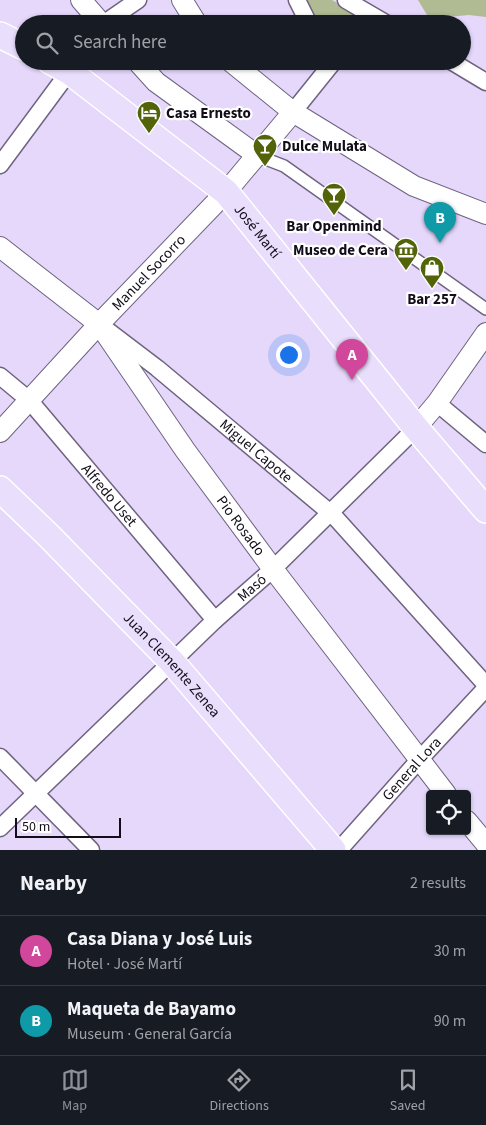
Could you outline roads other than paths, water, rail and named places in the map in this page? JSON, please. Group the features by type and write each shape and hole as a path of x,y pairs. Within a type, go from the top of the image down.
{"main road":[{"path":"0,35 15,42"},
{"name":"José Martí","path":"72,70 226,192 416,428 486,510"},
{"name":"Juan Clemente Zenea","path":"0,489 49,536 172,662 333,850"}],"street":[{"path":"81,0 94,15"},
{"path":"116,15 138,0"},
{"path":"182,0 191,15"},
{"path":"297,0 304,15"},
{"path":"346,0 363,15"},
{"path":"0,166 63,70"},
{"path":"145,70 156,82 258,156 284,166 486,309"},
{"path":"241,70 294,112 414,186 486,214"},
{"path":"294,112 326,70"},
{"path":"466,70 486,82"},
{"name":"Manuel Socorro","path":"0,432 99,324 226,192 294,112"},
{"name":"Miguel Capote","path":"0,247 157,368 329,512 486,686"},
{"name":"Pio Rosado","path":"99,324 185,450 273,569 443,790"},
{"name":"Masó","path":"0,828 215,620 273,569 416,428 437,403 486,333"},
{"name":"Alfredo Uset","path":"0,376 29,400 215,620"},
{"path":"437,403 486,444"},
{"name":"General Lora","path":"339,850 486,686"},
{"path":"0,757 91,850"},
{"path":"471,826 486,844"}],"place":[{"name":"Casa Ernesto","path":"149,134"},
{"name":"Dulce Mulata","path":"265,167"},
{"name":"Bar Openmind","path":"334,216"},
{"name":"Maqueta de Bayamo","path":"440,243"},
{"name":"Museo de Cera","path":"406,271"},
{"name":"Bar 257","path":"432,289"},
{"name":"Casa Diana y José Luis","path":"352,380"}]}
